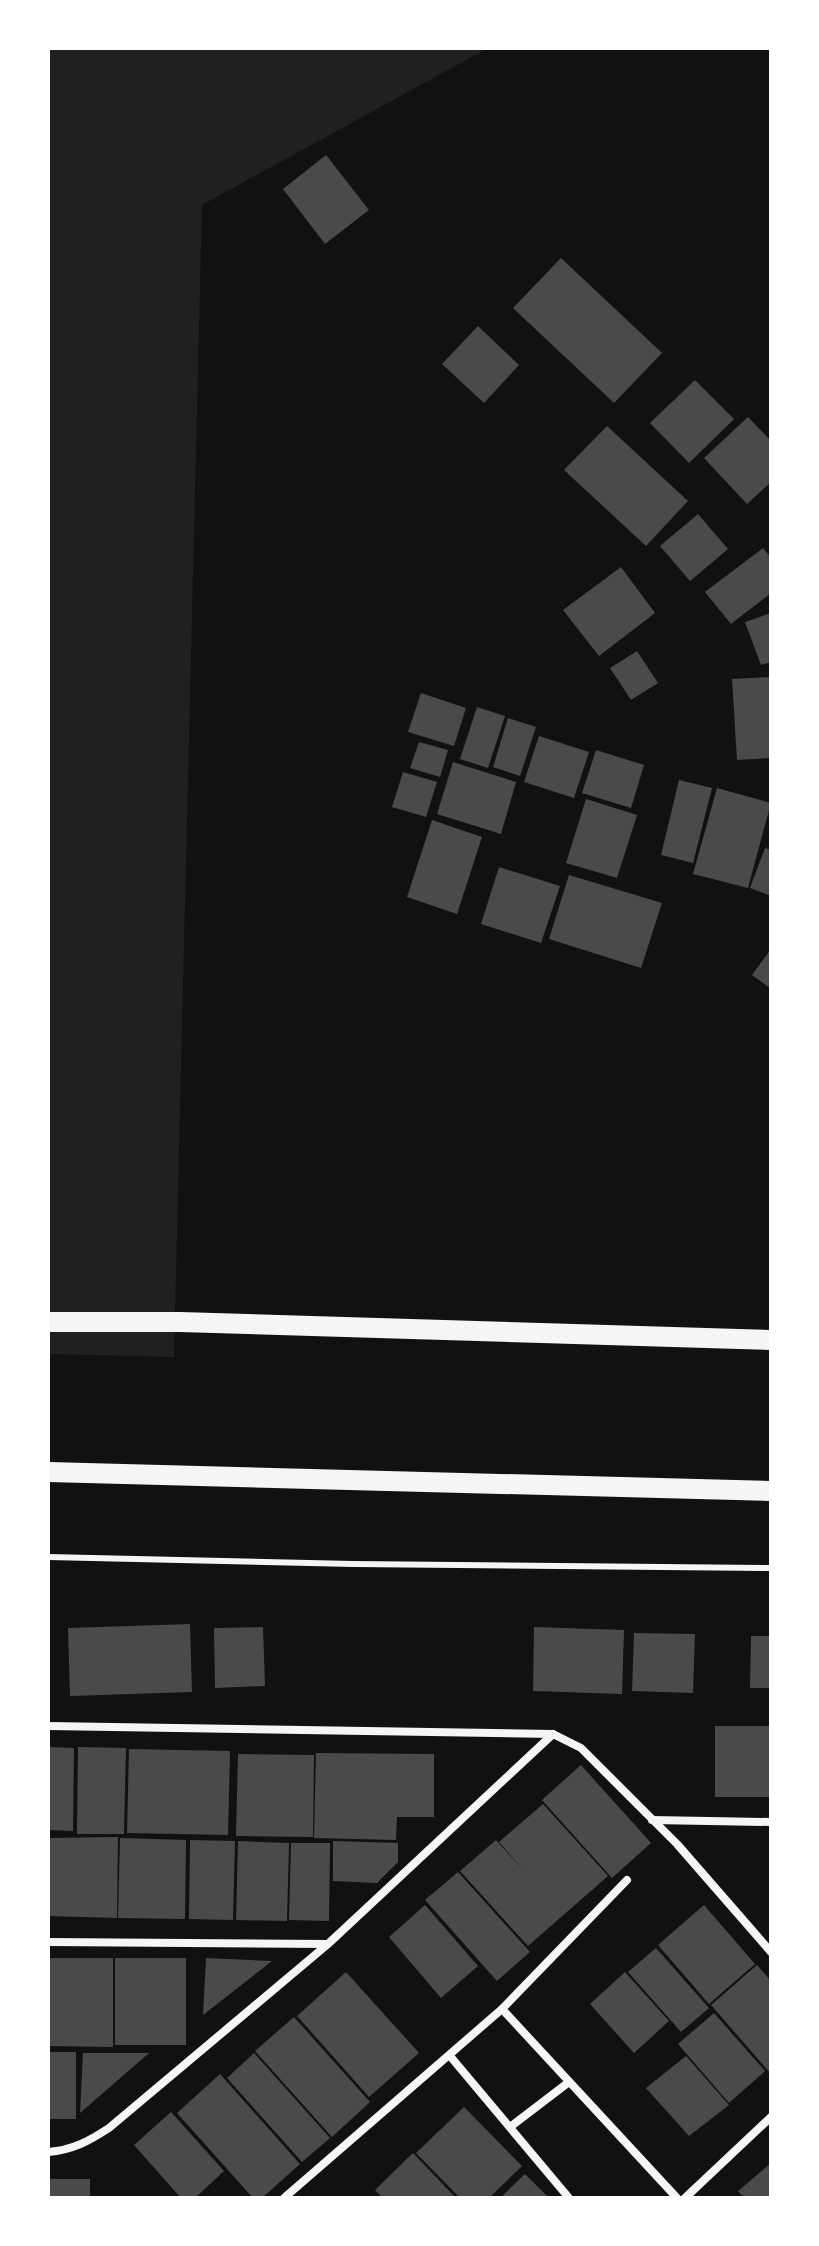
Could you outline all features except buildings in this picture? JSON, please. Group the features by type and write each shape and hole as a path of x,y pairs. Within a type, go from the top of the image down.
{"main road":[{"path":"48,1322 180,1322 771,1340"},
{"path":"48,1472 771,1491"}],"street":[{"path":"48,1726 553,1734 581,1748 677,1844 771,1952"},
{"path":"48,2152 67,2151 109,2128 328,1944 553,1734"},
{"path":"652,1820 771,1822"},
{"path":"284,2198 502,2009 627,1880"},
{"path":"48,1942 328,1944"},
{"path":"502,2009 677,2198"},
{"path":"450,2056 569,2198"},
{"path":"510,2127 569,2082"},
{"path":"685,2198 771,2117"}],"lane":[{"path":"48,1557 771,1568"}],"shaded area":[{"path":"48,48 488,48 202,205 174,1357 48,1354"}]}
